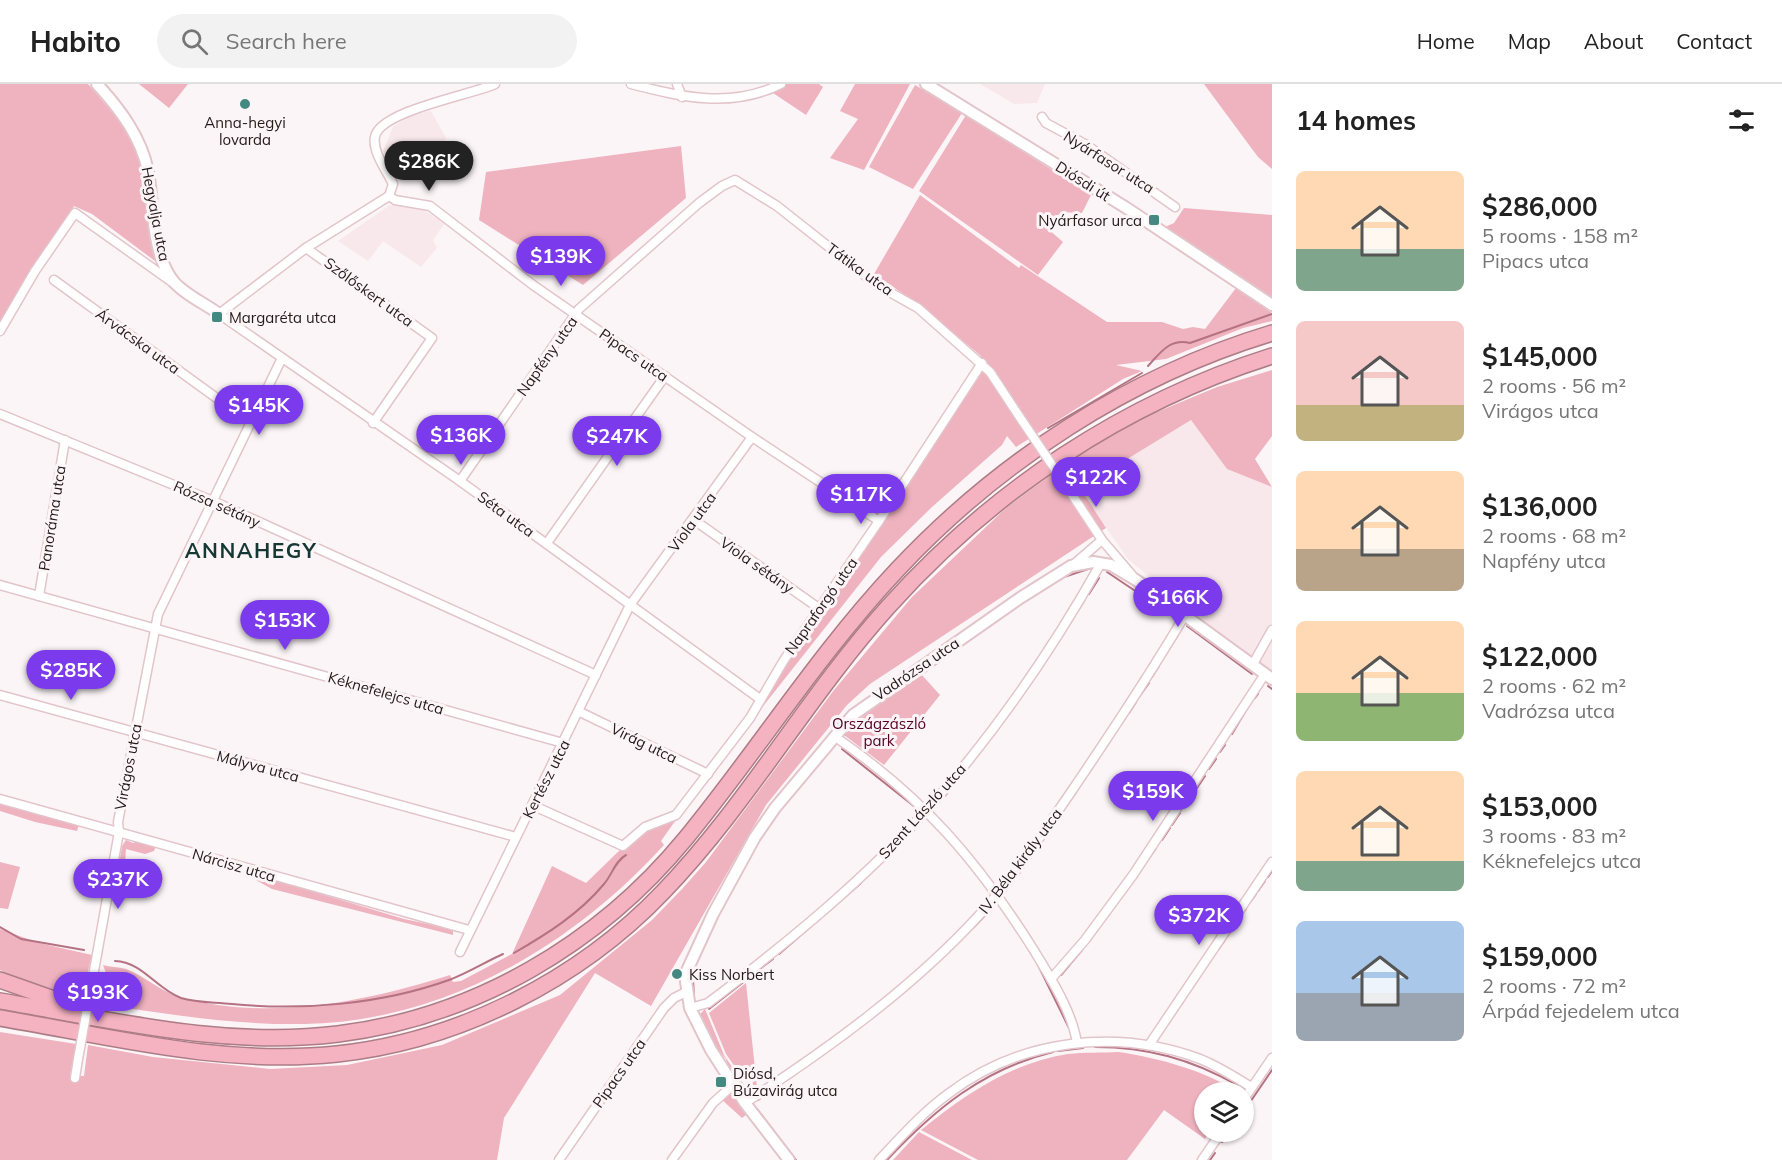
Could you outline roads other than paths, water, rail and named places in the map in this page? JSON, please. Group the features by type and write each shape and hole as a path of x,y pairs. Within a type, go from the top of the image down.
{"highway":[{"path":"0,1001 189,1033 243,1038 282,1038 337,1034 396,1023 454,1006 540,965 616,910 684,840 851,623 934,532 1009,470 1079,421 1152,380 1186,364 1272,333"},
{"path":"0,1018 189,1051 280,1057 357,1051 404,1041 450,1028 518,999 591,955 663,892 699,852 826,683 887,608 968,526 1041,469 1118,423 1204,381 1272,356"},
{"path":"0,980 27,992 73,1005 98,1018"}],"street":[{"name":"Hegyalja utca","path":"97,84 129,123 143,153 161,250 176,284"},
{"path":"0,331 35,271 75,213 219,314 306,248 389,196 393,184 375,144 375,137 382,125 411,111 495,84"},
{"path":"631,84 682,97 706,100 742,96 768,90 781,84"},
{"path":"678,84 682,97"},
{"name":"Diósdi út","path":"926,84 1125,207 1272,305"},
{"name":"Nyárfasor utca","path":"1042,117 1046,123 1085,144 1176,207"},
{"name":"Napfény utca","path":"460,481 579,309 699,202 735,180"},
{"name":"Tátika utca","path":"735,180 777,206 869,279 918,308 982,363 1102,540 1137,580"},
{"name":"Pipacs utca","path":"389,196 395,200 430,206 577,315 752,437 879,521"},
{"name":"Szőlőskert utca","path":"306,248 432,338 373,423"},
{"name":"Árvácska utca","path":"54,280 251,423"},
{"name":"Séta utca","path":"219,314 373,423 460,481 760,699"},
{"name":"Virágos utca","path":"75,1078 119,832 118,822 134,732 158,614 282,358"},
{"name":"Napraforgó utca","path":"534,806 623,846 645,827 676,815 750,718 760,699 982,363"},
{"path":"547,543 665,376"},
{"name":"Rózsa sétány","path":"0,414 213,501 596,675"},
{"name":"Viola utca","path":"630,605 694,520 752,437"},
{"name":"Panoráma utca","path":"39,596 65,440"},
{"name":"Viola sétány","path":"694,520 820,609"},
{"path":"1093,547 1095,529"},
{"path":"1071,566 1102,540"},
{"path":"1051,979 1085,940 1133,875 1269,677 1137,580 1101,563"},
{"name":"Vadrózsa utca","path":"789,1160 733,1085 690,1008 685,975 692,955 755,837 775,808 834,736 868,702 1071,566 1101,563"},
{"name":"Szent László utca","path":"690,1008 708,1003 818,916 926,810 966,763 1003,713 1083,595 1101,563"},
{"name":"Kéknefelejcs utca","path":"0,585 563,743"},
{"name":"Kertész utca","path":"460,952 516,837 534,806 630,605"},
{"name":"IV. Béla király utca","path":"745,1103 847,1032 905,985 967,927 998,893 1096,755 1185,615"},
{"path":"1253,664 1272,630"},
{"name":"Mályva utca","path":"0,695 516,837"},
{"name":"Virág utca","path":"580,712 708,774"},
{"path":"834,736 900,785 959,844 998,893 1051,979 1071,1019 1077,1043"},
{"name":"Nárcisz utca","path":"0,799 469,930"},
{"path":"1149,1045 1272,862"},
{"name":"Pipacs utca","path":"559,1160 664,1008 674,998 686,992"},
{"path":"879,1160 924,1113 975,1076 1023,1055 1077,1043 1116,1041 1149,1045 1202,1059 1242,1082"},
{"path":"1254,1083 1272,1058"},
{"path":"672,1160 713,1103 733,1085"},
{"path":"1202,1160 1214,1142"}],"waterway":[{"path":"1148,366 1171,344 1190,343 1272,314"},
{"path":"1048,428 1142,373"},
{"path":"1064,577 1091,568"},
{"path":"1107,572 1174,617"},
{"path":"1089,594 1099,578"},
{"path":"1077,612 1085,599"},
{"path":"1187,626 1252,674"},
{"path":"1162,660 1178,635"},
{"path":"1152,677 1159,666"},
{"path":"1139,697 1149,683"},
{"path":"1268,686 1272,689"},
{"path":"1255,698 1258,694"},
{"path":"1129,713 1136,702"},
{"path":"1232,734 1245,712"},
{"path":"1220,752 1225,745"},
{"path":"842,749 915,807"},
{"path":"1209,769 1216,759"},
{"path":"1197,788 1205,776"},
{"path":"945,796 954,784"},
{"path":"1185,807 1192,794"},
{"path":"1172,825 1180,813"},
{"path":"1162,840 1170,828"},
{"path":"1147,861 1156,848"},
{"path":"514,953 550,931 584,905 604,884 619,861 626,855"},
{"path":"1268,877 1272,871"},
{"path":"1258,891 1265,881"},
{"path":"779,954 861,883"},
{"path":"1251,901 1256,894"},
{"path":"974,927 993,907"},
{"path":"1242,914 1246,909"},
{"path":"1234,926 1238,920"},
{"path":"0,927 21,939 84,950"},
{"path":"1218,950 1225,940"},
{"path":"1061,975 1082,950"},
{"path":"115,961 134,966 164,989 181,998 193,1001 286,1007 342,1004 397,995 449,980 503,954"},
{"path":"749,977 773,959"},
{"path":"1037,963 1069,1028"},
{"path":"693,979 694,997"},
{"path":"709,1009 746,980"},
{"path":"702,1020 715,1045"},
{"path":"758,1100 849,1036"},
{"path":"1095,1047 1133,1049 1168,1056 1203,1068 1231,1082"},
{"path":"1058,1051 1083,1048"},
{"path":"887,1160 923,1124 962,1093 1004,1069 1053,1052"},
{"path":"729,1068 745,1092"},
{"path":"1254,1096 1272,1070"},
{"path":"757,1109 796,1160"},
{"path":"1210,1160 1215,1153"}],"place":[{"name":"Anna-hegyi lovarda","path":"245,104"},
{"name":"Nyárfasor urca","path":"1154,220"},
{"name":"Margaréta utca","path":"217,317"},
{"name":"Kiss Norbert","path":"677,974"},
{"name":"Diósd, Búzavirág utca","path":"721,1082"}],"district":[{"name":"ANNAHEGY","path":"251,550"}],"park label":[{"name":"Országzászló park","path":"879,732"}]}
